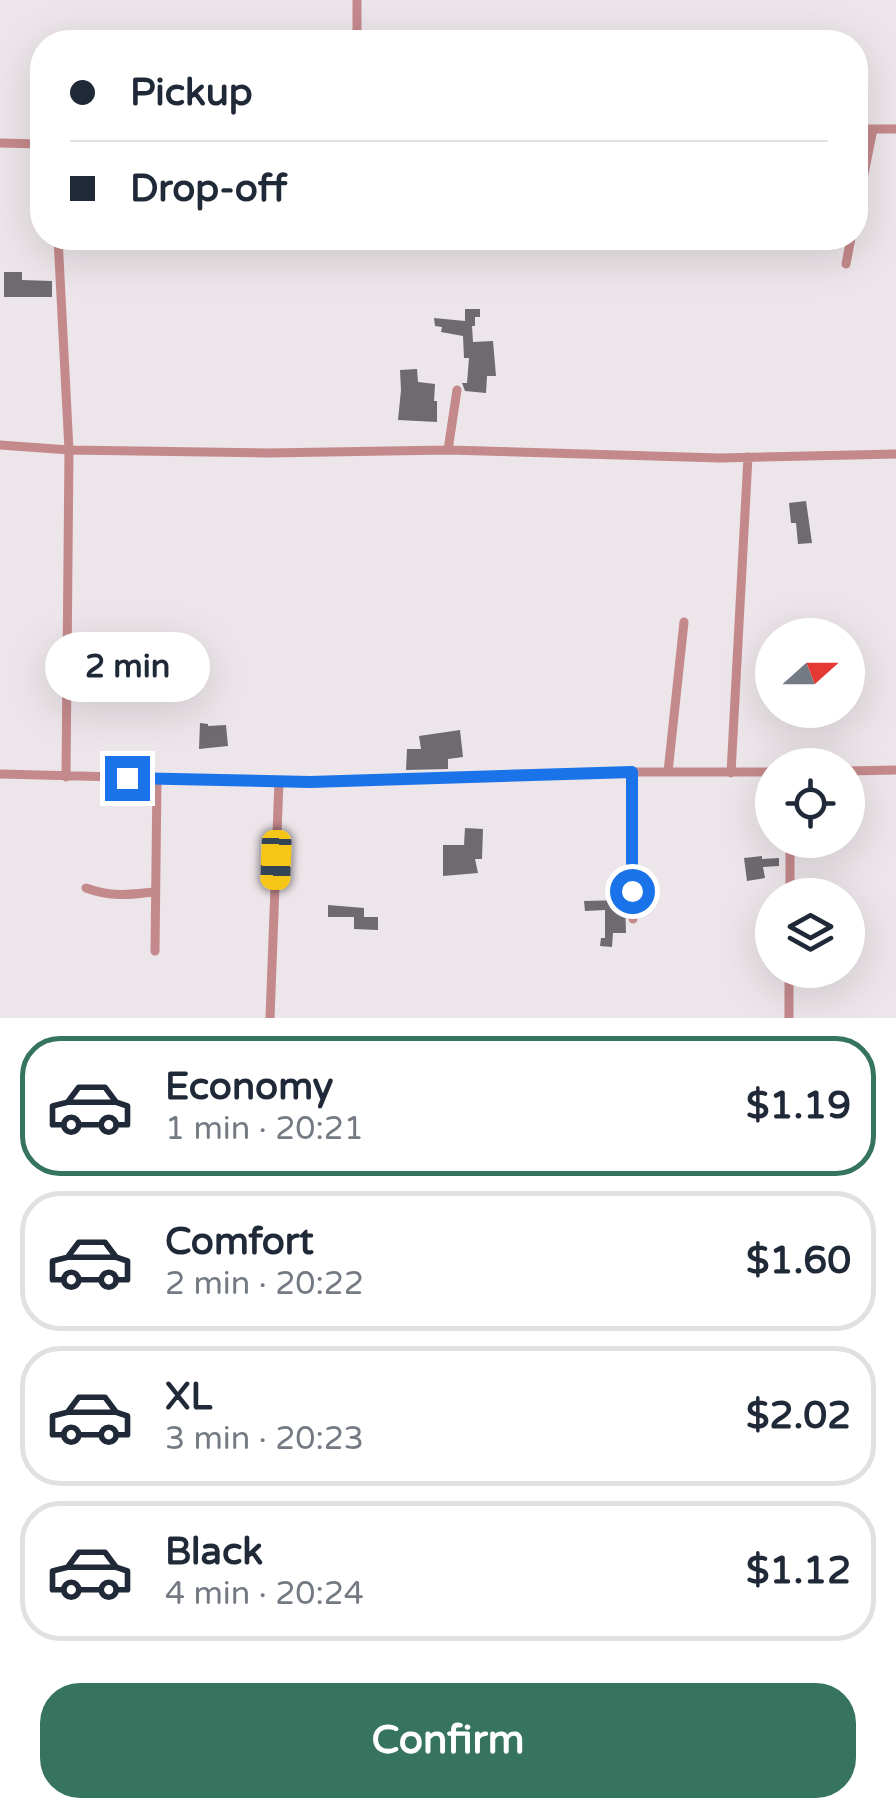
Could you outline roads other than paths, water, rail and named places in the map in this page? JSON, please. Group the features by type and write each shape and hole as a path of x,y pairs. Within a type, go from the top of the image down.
{"street":[{"path":"358,30 359,0"},
{"path":"868,129 896,129"},
{"path":"868,150 872,129"},
{"path":"0,143 30,144"},
{"path":"59,250 69,450 66,776"},
{"path":"846,264 849,250"},
{"path":"448,450 457,390"},
{"path":"0,445 268,454 448,450 748,457 896,454"},
{"path":"731,773 748,457"},
{"path":"668,772 684,622"},
{"path":"865,771 896,770"},
{"path":"632,772 633,919"},
{"path":"0,774 279,782 755,772"},
{"path":"155,951 158,779"},
{"path":"270,1018 279,782"},
{"path":"86,888 118,896 154,892"},
{"path":"789,988 789,1018"}]}
